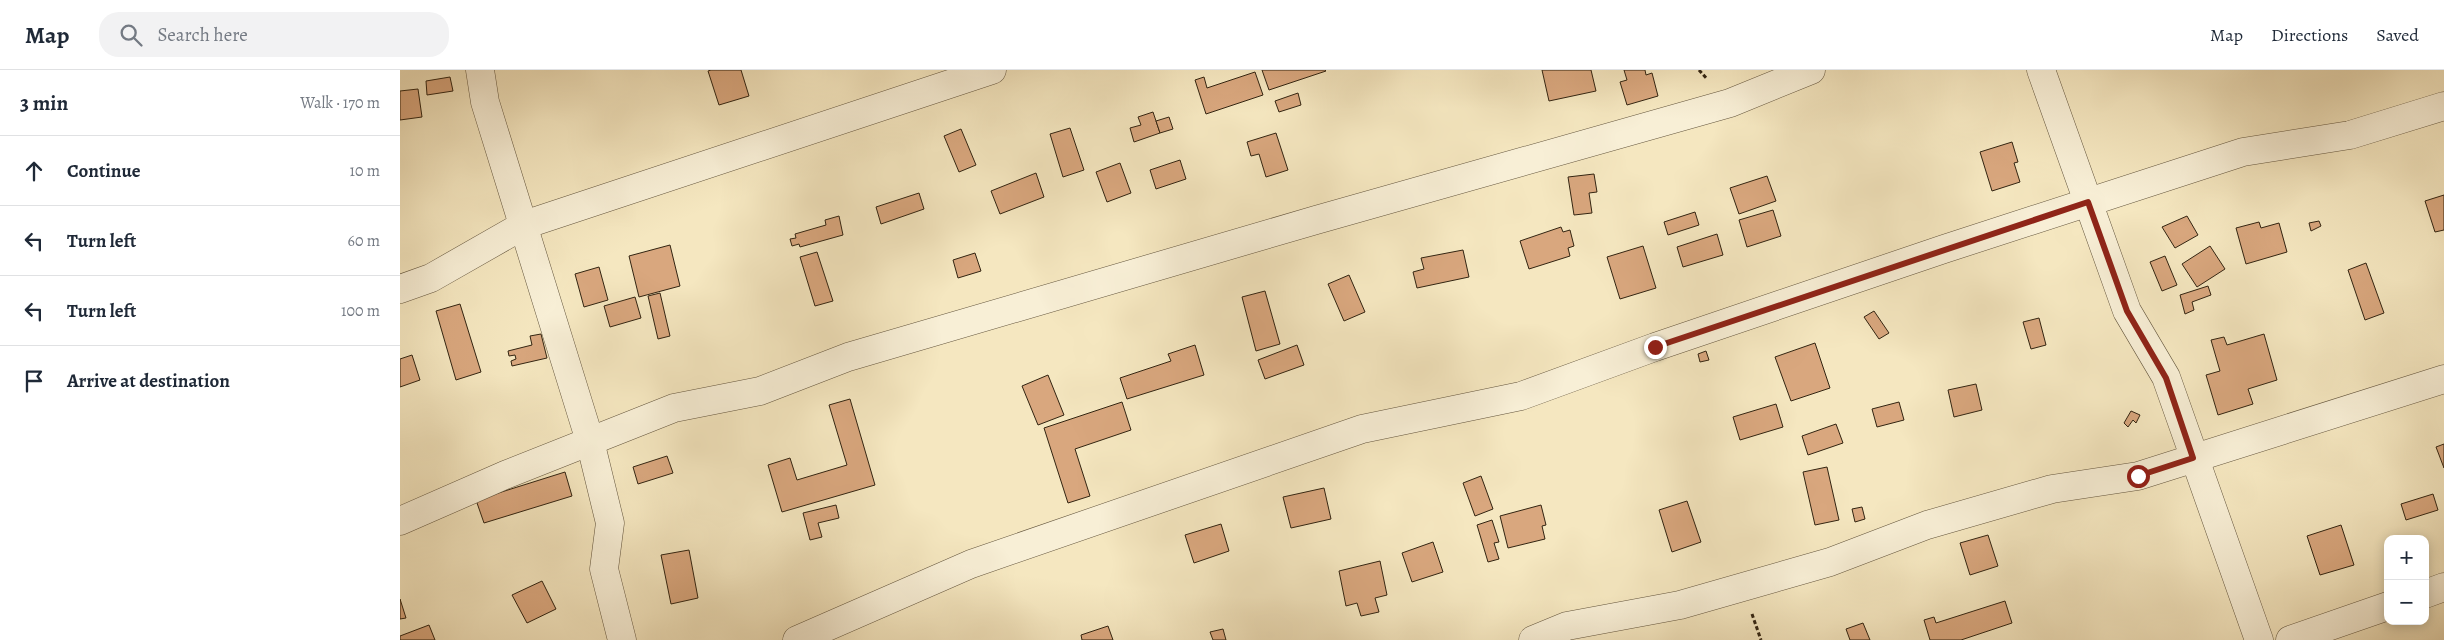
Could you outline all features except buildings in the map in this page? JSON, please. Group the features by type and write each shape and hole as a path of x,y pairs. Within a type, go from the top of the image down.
{"street":[{"path":"480,70 485,102 590,441 610,523 604,569 622,640"},
{"path":"400,289 431,278 524,224 992,70"},
{"path":"400,521 590,441 674,408 760,391 848,357 1316,220 1730,104 1811,70"},
{"path":"2041,70 2127,311 2166,378 2259,640"},
{"path":"797,640 971,564 1362,429 1521,396 1664,344 2088,202 2244,152 2350,135 2444,106"},
{"path":"1533,640 1566,626 1680,605 1822,564 1927,525 2052,489 2138,476 2444,379"},
{"path":"2429,593 2444,587"},
{"path":"2290,640 2384,607"}],"route":[{"path":"1655,347 2088,202 2127,311 2166,378 2193,458 2138,476"}]}
